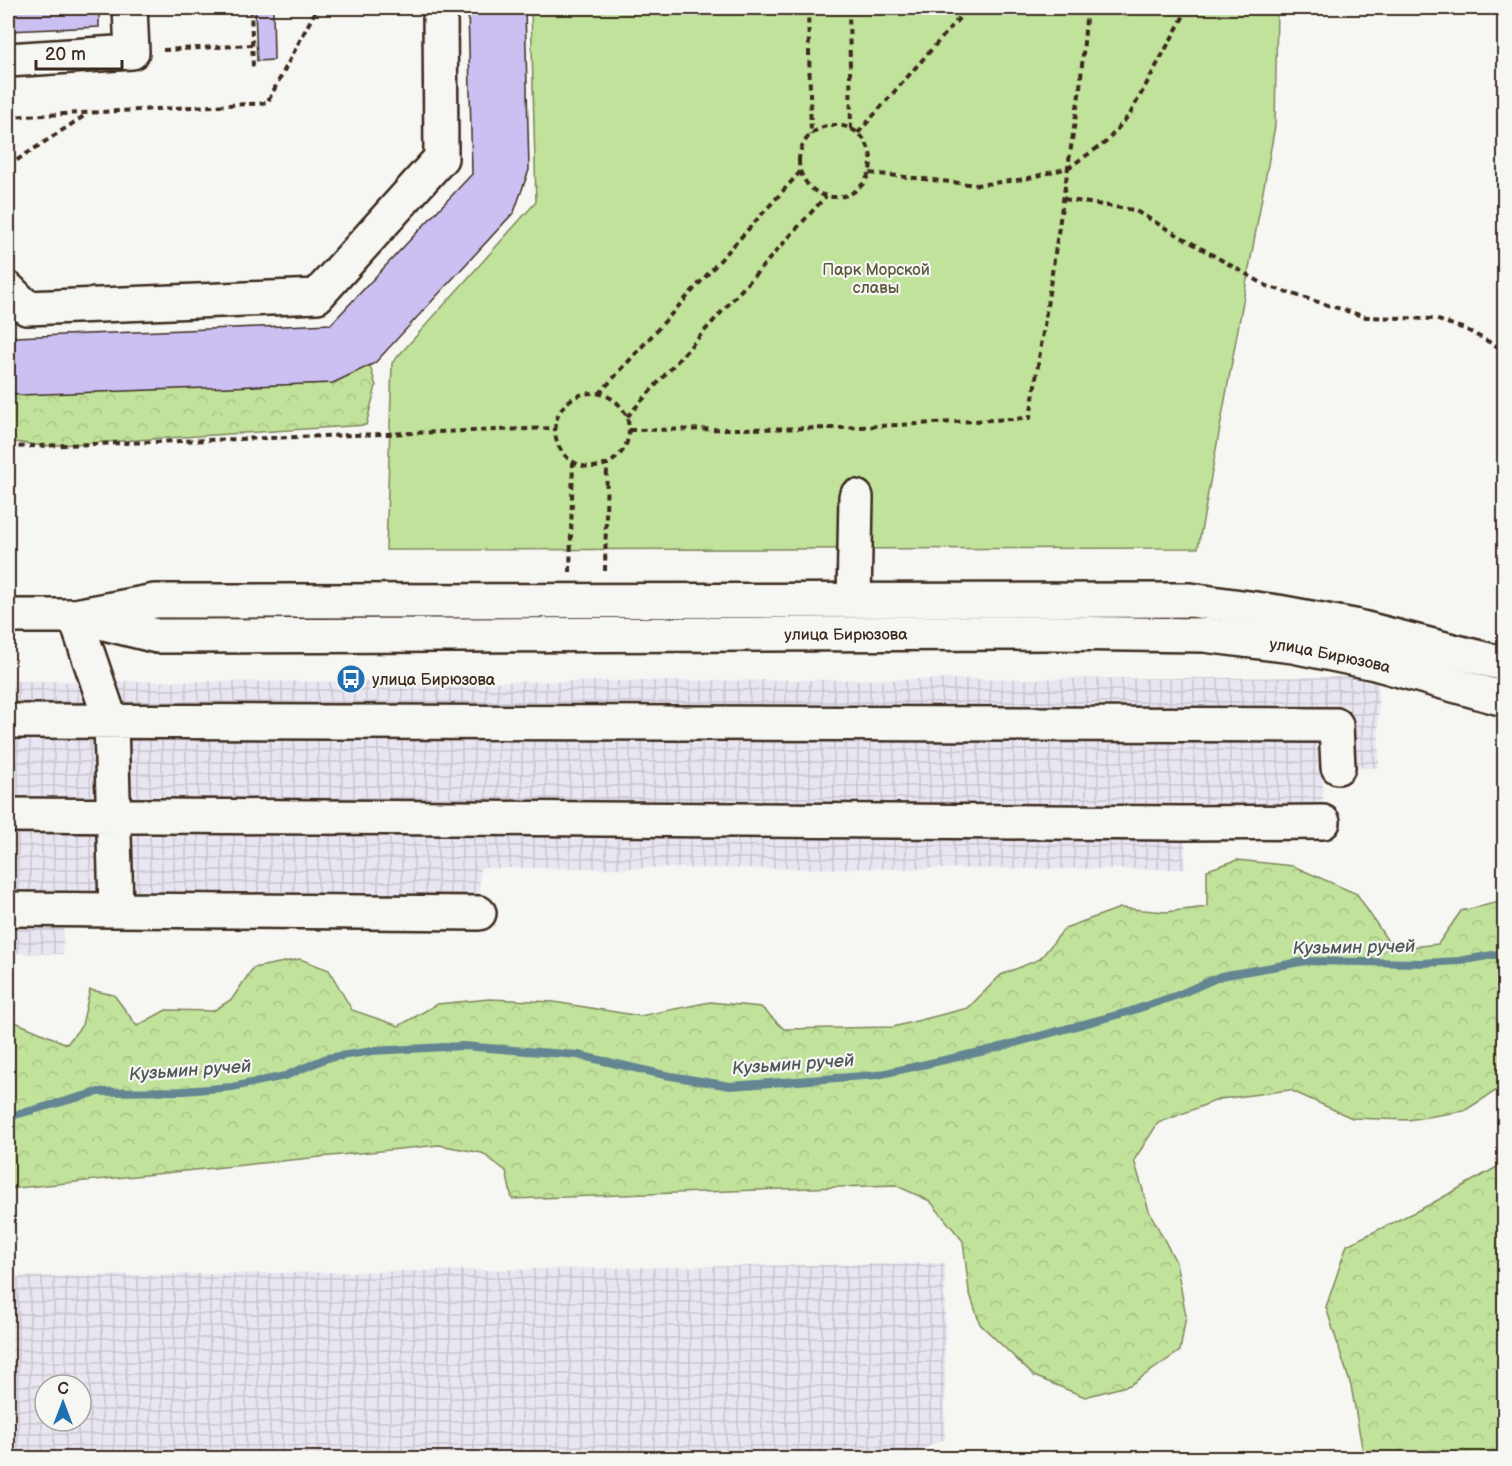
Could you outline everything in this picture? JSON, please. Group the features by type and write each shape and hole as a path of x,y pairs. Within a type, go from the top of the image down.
{"main road":[{"path":"8,60 132,52 130,8"},
{"path":"8,289 27,308 316,296 441,159 440,8"},
{"path":"854,600 856,497"},
{"name":"улица Бирюзова","path":"8,616 75,616 154,601 1190,600 1278,612 1354,626 1504,664"},
{"path":"75,616 111,722 116,910"},
{"name":"улица Бирюзова","path":"75,616 157,636 1204,634 1293,646 1365,661 1504,699"},
{"path":"8,721 1336,725 1338,767"},
{"path":"8,815 1323,822"},
{"path":"8,909 479,912"}],"path":[{"path":"251,8 253,67"},
{"path":"8,117 267,104 317,8"},
{"path":"808,8 810,135"},
{"path":"849,8 851,129"},
{"path":"858,133 968,8"},
{"path":"629,430 841,428 1030,418 1080,88 1087,8"},
{"path":"870,173 978,185 1025,179 1068,168 1106,142 1130,114 1188,8"},
{"path":"132,52 252,45"},
{"path":"8,166 88,112"},
{"path":"832,125 858,133 870,149 872,161 870,173 855,192 845,196 826,196 811,188 804,179 799,156 803,144 810,135 820,128 832,125"},
{"path":"599,394 801,171"},
{"path":"627,417 826,196"},
{"path":"1064,199 1134,210 1267,286 1366,317 1435,319 1465,329 1504,350"},
{"path":"586,393 599,394 611,398 621,406 627,417 629,430 627,442 614,461 591,468 573,462 561,451 556,440 555,428 557,416 564,405 586,393"},
{"path":"8,447 555,428"},
{"path":"569,601 573,462"},
{"path":"605,602 607,464"}],"shaded area":[{"path":"1378,677 1379,768 1323,767 1323,822 1185,823 1185,869 480,868 479,913 64,910 63,954 8,953 8,681 431,682"},
{"path":"945,1263 945,1439 903,1458 8,1458 8,1277"}],"green space":[{"name":"Парк Морской славы","path":"531,8 1277,8 1275,126 1198,548 386,550 392,363 536,202"},
{"path":"369,362 376,386 366,425 44,446 8,441 8,363 13,368"},
{"path":"1237,860 1293,866 1357,894 1393,949 1438,944 1461,911 1504,901 1504,1082 1502,1087 1464,1111 1408,1120 1352,1118 1290,1090 1220,1099 1158,1123 1134,1160 1149,1211 1176,1262 1186,1316 1180,1351 1130,1385 1085,1397 1034,1376 980,1324 969,1291 963,1241 930,1201 895,1185 512,1199 506,1171 482,1153 439,1145 8,1189 8,1019 67,1044 82,1025 90,990 114,995 137,1026 166,1010 213,1011 232,999 253,968 300,959 329,970 352,1010 399,1026 437,1004 490,999 554,1002 640,1016 710,1002 761,1007 784,1029 893,1027 968,1008 1001,975 1040,959 1065,928 1120,908 1166,912 1207,907 1207,870"},
{"path":"1504,1163 1504,1458 1364,1458 1351,1386 1326,1307 1347,1245 1429,1205"}],"building":[{"path":"8,8 99,8 99,27 8,31"},
{"path":"255,8 273,8 274,60 257,61"},
{"path":"468,8 525,8 529,170 514,212 375,363 333,383 20,395 8,391 8,330 15,337 331,324 472,174"}],"waterway":[{"name":"Кузьмин ручей","path":"8,1117 98,1092 184,1091 232,1087 285,1076 327,1058 373,1051 463,1046 578,1055 665,1075 730,1086 877,1075 989,1050 1131,1011 1178,995 1221,976 1306,961 1421,963 1459,961 1504,953"}],"place":[{"name":"улица Бирюзова","path":"351,679"}]}
